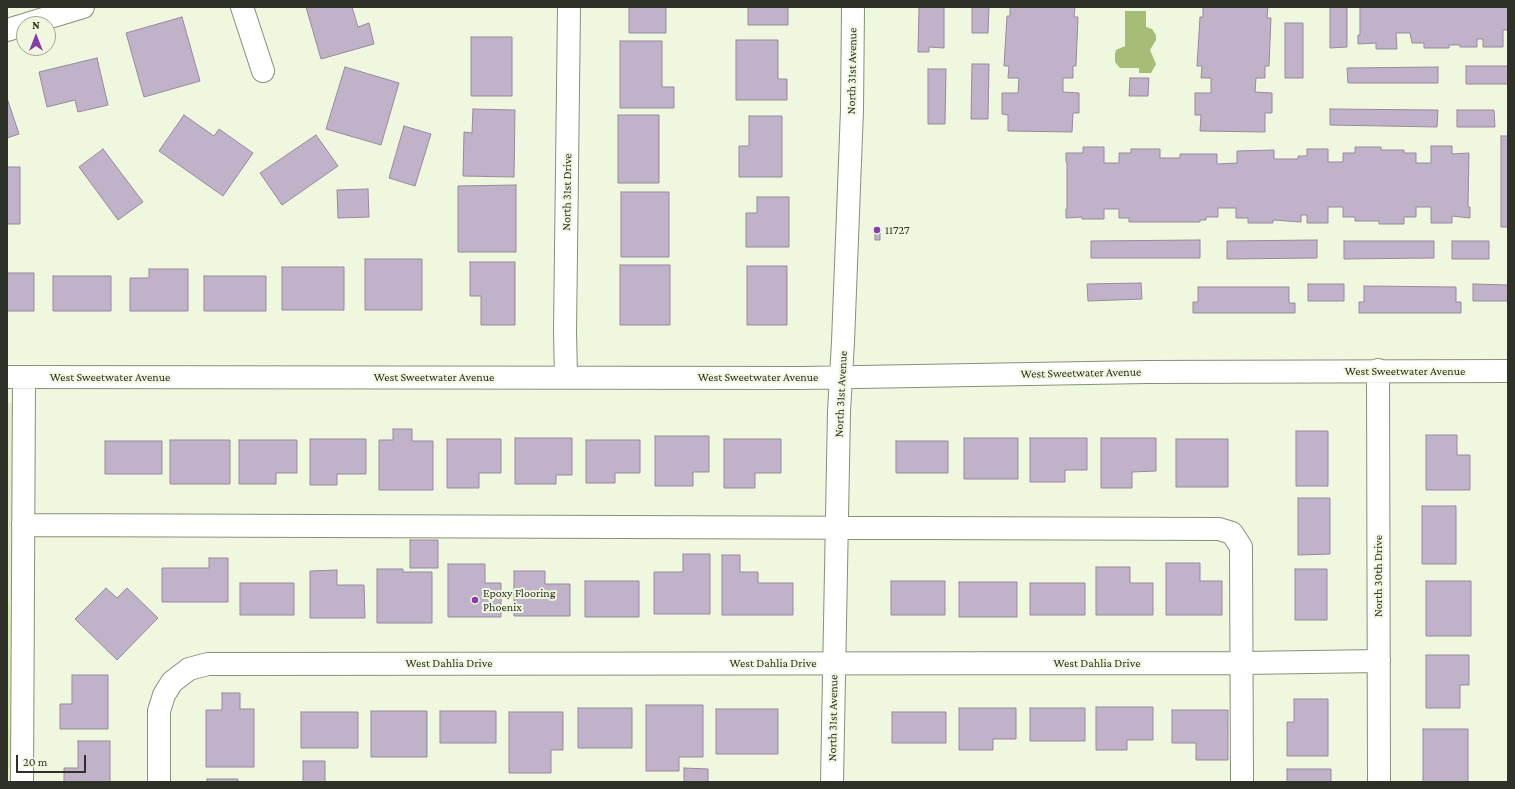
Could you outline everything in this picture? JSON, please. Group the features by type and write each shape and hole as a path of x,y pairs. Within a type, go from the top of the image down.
{"street":[{"path":"53,16 83,7"},
{"path":"242,7 263,71"},
{"name":"North 31st Drive","path":"566,376 565,332 569,7"},
{"name":"North 31st Avenue","path":"832,782 836,528 852,110 853,7"},
{"name":"West Sweetwater Avenue","path":"15,377 566,376 801,378 841,376 1154,372 1378,370 1508,371"},
{"name":"North 30th Drive","path":"1378,370 1379,782"},
{"path":"15,377 23,525 22,782"},
{"path":"23,525 1219,529 1232,533 1241,547 1242,782"},
{"name":"West Dahlia Drive","path":"159,782 159,711 164,695 172,682 189,669 208,664 1242,663 1379,661"}],"shaded area":[{"path":"1125,11 1146,11 1146,27 1152,29 1156,35 1156,40 1150,50 1156,64 1151,73 1139,73 1139,68 1120,68 1115,62 1116,50 1125,46"},
{"path":"7,403 14,403 15,782 7,782"},
{"path":"7,601 10,603 12,769 7,769"}],"building":[{"path":"306,7 352,7 358,27 369,23 374,44 321,59"},
{"path":"629,7 666,7 666,33 629,33"},
{"path":"748,7 788,7 788,25 748,25"},
{"path":"919,7 944,7 944,48 929,47 929,52 918,52"},
{"path":"972,7 989,7 988,33 972,33"},
{"path":"1010,7 1075,7 1074,17 1078,17 1076,66 1073,66 1073,78 1063,78 1063,92 1079,93 1079,113 1073,113 1072,132 1008,131 1008,115 1002,114 1002,93 1018,93 1019,78 1008,78 1009,66 1004,66 1007,16 1010,16"},
{"path":"1203,7 1268,7 1267,18 1271,18 1269,66 1265,66 1265,78 1256,78 1255,92 1272,93 1272,113 1265,113 1265,132 1200,131 1201,115 1195,115 1195,93 1211,93 1211,78 1201,78 1202,66 1197,66 1200,17 1203,17"},
{"path":"1330,7 1347,7 1347,47 1330,48"},
{"path":"1360,7 1508,7 1508,30 1503,30 1503,47 1483,47 1483,39 1477,39 1477,47 1460,47 1460,45 1449,45 1449,48 1424,48 1424,43 1412,43 1410,33 1396,33 1397,49 1376,49 1376,43 1358,44 1358,35 1360,35"},
{"path":"182,17 200,81 144,97 126,33"},
{"path":"1285,23 1303,23 1303,78 1285,78"},
{"path":"471,37 512,37 512,96 471,96"},
{"path":"736,40 778,40 778,79 787,79 787,100 736,100"},
{"path":"620,41 662,41 662,87 674,87 674,108 620,108"},
{"path":"97,58 108,105 78,112 75,100 47,107 39,72"},
{"path":"972,64 989,64 988,119 971,119"},
{"path":"1466,66 1508,66 1508,84 1466,84"},
{"path":"345,67 399,83 381,145 326,129"},
{"path":"1438,67 1438,83 1348,83 1347,68"},
{"path":"928,69 946,69 945,124 928,124"},
{"path":"1130,78 1149,78 1148,96 1129,96"},
{"path":"7,98 19,134 7,138"},
{"path":"473,109 515,110 514,177 463,176 464,132 472,133"},
{"path":"1330,109 1438,110 1437,127 1330,125"},
{"path":"1457,110 1494,110 1495,127 1457,127"},
{"path":"184,115 214,136 219,129 253,153 223,196 159,151"},
{"path":"618,115 659,115 659,183 618,183"},
{"path":"749,116 782,116 782,177 739,177 739,146 749,146"},
{"path":"404,126 431,134 415,186 389,178"},
{"path":"316,135 338,166 282,205 260,173"},
{"path":"1501,136 1508,136 1508,227 1501,227"},
{"path":"1431,146 1452,146 1452,154 1469,153 1468,207 1470,207 1470,218 1452,216 1452,223 1431,223 1431,207 1416,207 1416,217 1404,217 1404,224 1379,224 1379,221 1355,221 1355,217 1343,217 1343,207 1328,207 1328,223 1307,223 1307,215 1301,215 1301,222 1273,220 1273,223 1248,223 1248,218 1236,218 1236,208 1218,208 1218,217 1206,217 1206,220 1200,220 1200,222 1129,222 1129,218 1119,218 1119,209 1104,209 1104,219 1082,219 1082,217 1066,218 1066,153 1083,153 1083,147 1104,147 1104,163 1119,163 1119,153 1131,153 1131,149 1160,149 1160,158 1180,158 1180,154 1217,154 1217,164 1237,163 1237,151 1274,150 1274,159 1298,159 1298,156 1307,156 1307,149 1328,149 1328,162 1343,162 1343,153 1355,153 1355,147 1381,147 1381,150 1404,150 1404,153 1416,153 1416,163 1431,163"},
{"path":"103,149 143,202 118,220 79,167"},
{"path":"7,167 20,167 20,224 7,224"},
{"path":"516,185 516,252 458,252 458,186"},
{"path":"368,189 369,217 338,218 337,190"},
{"path":"621,192 669,192 669,257 621,257"},
{"path":"757,197 789,197 789,247 746,247 746,213 757,213"},
{"path":"875,228 880,228 880,240 875,240"},
{"path":"1200,240 1200,258 1091,258 1091,241"},
{"path":"1317,240 1317,258 1227,259 1227,241"},
{"path":"1344,241 1434,241 1434,258 1344,259"},
{"path":"1452,241 1489,241 1489,259 1452,259"},
{"path":"365,259 422,259 422,310 365,310"},
{"path":"470,262 515,262 515,325 481,325 481,296 470,296"},
{"path":"620,265 670,265 670,325 620,325"},
{"path":"747,266 787,266 787,325 747,325"},
{"path":"282,267 344,267 344,310 282,310"},
{"path":"149,269 188,269 188,311 130,311 130,278 149,278"},
{"path":"7,273 34,273 34,311 7,311"},
{"path":"53,276 111,276 111,311 53,311"},
{"path":"204,276 266,276 266,311 204,311"},
{"path":"1141,283 1142,299 1088,301 1087,284"},
{"path":"1308,284 1344,284 1344,301 1308,301"},
{"path":"1473,284 1508,285 1508,301 1473,301"},
{"path":"1364,286 1456,287 1456,302 1461,302 1461,313 1359,313 1359,302 1364,302"},
{"path":"1198,287 1289,287 1289,303 1295,303 1295,313 1193,313 1193,302 1198,302"},
{"path":"393,429 412,429 412,441 433,441 433,490 379,490 379,440 393,440"},
{"path":"1296,431 1328,431 1328,486 1296,486"},
{"path":"1426,435 1457,435 1457,455 1470,455 1470,490 1426,490"},
{"path":"655,436 709,436 709,472 693,472 693,486 655,486"},
{"path":"515,438 572,438 572,475 556,475 556,484 515,484"},
{"path":"964,438 1018,438 1018,479 964,479"},
{"path":"1030,438 1087,438 1087,470 1065,470 1065,482 1030,482"},
{"path":"1101,438 1156,438 1156,471 1132,472 1132,488 1101,488"},
{"path":"310,439 366,439 366,474 337,474 337,485 310,485"},
{"path":"447,439 501,439 501,473 479,473 479,488 447,488"},
{"path":"724,439 781,439 781,473 755,473 755,488 724,488"},
{"path":"1176,439 1228,439 1228,487 1176,487"},
{"path":"170,440 230,440 230,484 170,484"},
{"path":"239,440 297,440 297,473 276,473 276,484 239,484"},
{"path":"586,440 640,440 640,473 615,473 615,483 586,483"},
{"path":"105,441 162,441 162,474 105,474"},
{"path":"896,441 948,441 948,473 896,473"},
{"path":"1298,498 1330,498 1330,554 1298,555"},
{"path":"1422,506 1456,506 1456,564 1422,564"},
{"path":"410,540 438,540 438,568 410,568"},
{"path":"683,554 710,554 710,614 654,614 654,572 683,572"},
{"path":"722,555 740,555 740,572 758,572 758,583 793,583 793,615 722,615"},
{"path":"209,558 228,558 228,602 162,602 162,568 209,568"},
{"path":"1166,563 1200,563 1200,581 1222,581 1222,615 1166,615"},
{"name":"Epoxy Flooring Phoenix","path":"448,564 485,564 485,583 501,583 501,617 448,617"},
{"path":"1096,567 1130,567 1130,583 1153,583 1153,615 1096,615"},
{"path":"377,569 403,569 403,572 432,572 432,623 377,623"},
{"path":"1295,569 1327,569 1327,620 1295,620"},
{"path":"337,570 337,585 364,585 365,618 310,618 310,571"},
{"path":"514,571 545,571 545,584 570,584 570,616 514,616"},
{"path":"585,581 639,581 639,617 585,617"},
{"path":"891,581 945,581 945,615 891,615"},
{"path":"1426,581 1471,581 1471,636 1426,636"},
{"path":"959,582 1017,582 1017,617 959,617"},
{"path":"240,583 294,583 294,615 240,615"},
{"path":"1030,583 1085,583 1085,615 1030,615"},
{"path":"106,588 117,598 127,588 158,618 117,660 75,619"},
{"path":"1426,655 1469,655 1469,685 1460,685 1460,708 1426,708"},
{"path":"72,675 108,675 108,729 60,729 60,704 72,704"},
{"path":"222,693 240,693 240,709 254,709 254,767 206,767 206,710 222,710"},
{"path":"1294,699 1328,699 1328,756 1287,756 1287,722 1294,722"},
{"path":"646,705 703,705 703,757 679,757 679,771 646,771"},
{"path":"1096,707 1153,707 1153,740 1127,740 1127,750 1096,750"},
{"path":"578,708 632,708 632,748 578,748"},
{"path":"959,708 1016,708 1016,739 993,739 993,750 959,750"},
{"path":"1030,708 1085,708 1085,741 1030,741"},
{"path":"716,709 778,709 778,754 716,754"},
{"path":"1172,710 1228,710 1228,760 1196,760 1196,743 1172,743"},
{"path":"371,711 427,711 427,757 371,757"},
{"path":"440,711 496,711 496,743 440,743"},
{"path":"301,712 358,712 358,748 301,748"},
{"path":"509,712 563,712 563,750 551,750 551,773 509,773"},
{"path":"892,712 946,712 946,743 892,743"},
{"path":"1423,729 1468,729 1468,782 1423,782"},
{"path":"78,741 110,741 110,782 64,782 64,768 78,768"},
{"path":"303,761 325,761 325,782 303,782"},
{"path":"684,768 708,769 708,782 684,782"},
{"path":"1287,769 1331,769 1331,782 1287,782"},
{"path":"207,779 238,779 238,782 207,782"}],"place":[{"name":"11727","path":"877,230"},
{"name":"Epoxy Flooring Phoenix","path":"475,600"}]}
